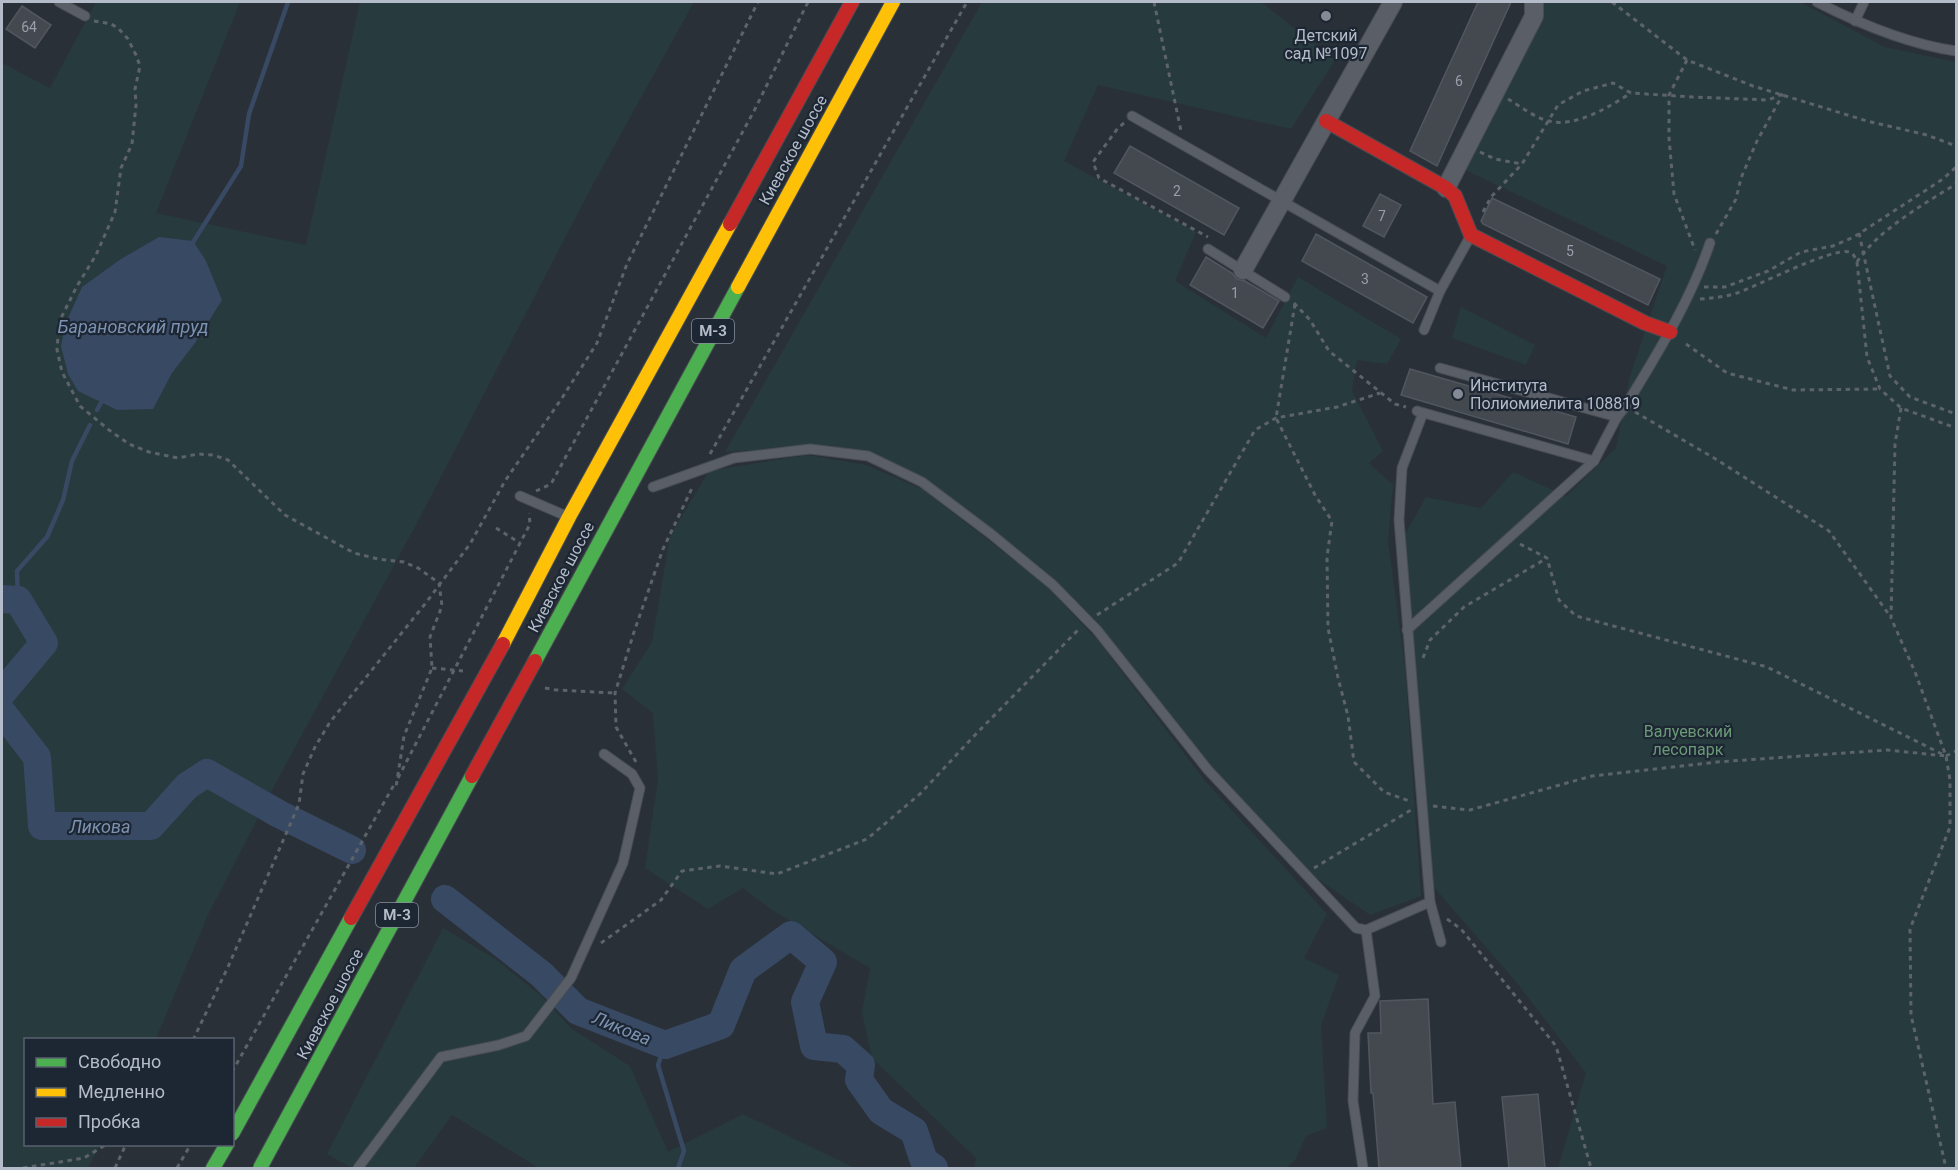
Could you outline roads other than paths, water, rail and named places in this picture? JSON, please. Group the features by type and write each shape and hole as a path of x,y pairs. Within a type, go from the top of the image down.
{"main road":[{"name":"Киевское шоссе","path":"234,1130 852,2"},
{"name":"Киевское шоссе","path":"260,1168 893,2"},
{"path":"1326,121 1446,188 1455,196 1471,235 1670,332"},
{"path":"213,1168 225,1149"}],"street":[{"path":"1243,270 1393,2"},
{"path":"1446,188 1534,16 1534,2"}],"lane":[{"path":"58,2 85,16"},
{"path":"1817,2 1855,21 1895,35 1956,51"},
{"path":"1855,21 1864,2"},
{"path":"1132,116 1440,291"},
{"path":"1424,330 1440,291 1471,235"},
{"path":"1407,630 1594,461 1617,417 1670,332 1702,268 1710,243"},
{"path":"1210,251 1285,297"},
{"path":"1440,368 1617,417"},
{"path":"1441,942 1431,905 1421,805 1399,520 1402,468 1420,412 1594,461"},
{"path":"653,487 734,458 810,449 868,456 922,482 1053,585 1097,630 1208,770 1356,928 1366,930 1431,905"},
{"path":"520,496 569,517"},
{"path":"358,1168 441,1057 500,1045 526,1036 571,978 623,863 640,788 632,774 604,753"},
{"path":"1364,1168 1353,1101 1355,1033 1375,996 1366,930"}],"water":[{"name":"Барановский пруд","path":"159,237 193,241 206,261 222,300 195,343 172,373 153,409 117,410 78,391 68,374 61,346 65,325 82,287 121,259"}],"waterway":[{"path":"190,247 241,166 249,114 288,2"},
{"path":"97,410 104,397"},
{"path":"18,600 17,571 47,537 63,500 72,461 90,425"},
{"name":"Ликова","path":"2,599 18,600 44,643 2,693"},
{"name":"Ликова","path":"2,712 37,757 42,826 151,826 187,786 207,773 279,814 352,850"},
{"name":"Ликова","path":"445,899 541,974 578,1011 665,1045 721,1025 743,970 791,935 823,962 805,1002 814,1046 843,1049 861,1065 859,1080 881,1111 914,1131 924,1161 934,1168"},
{"path":"665,1045 658,1065 684,1151 678,1168"}],"place":[{"name":"Детский сад №1097","path":"1326,16"},
{"name":"Института Полиомиелита 108819","path":"1458,394"}],"park label":[{"name":"Валуевский лесопарк","path":"1688,740"}]}
